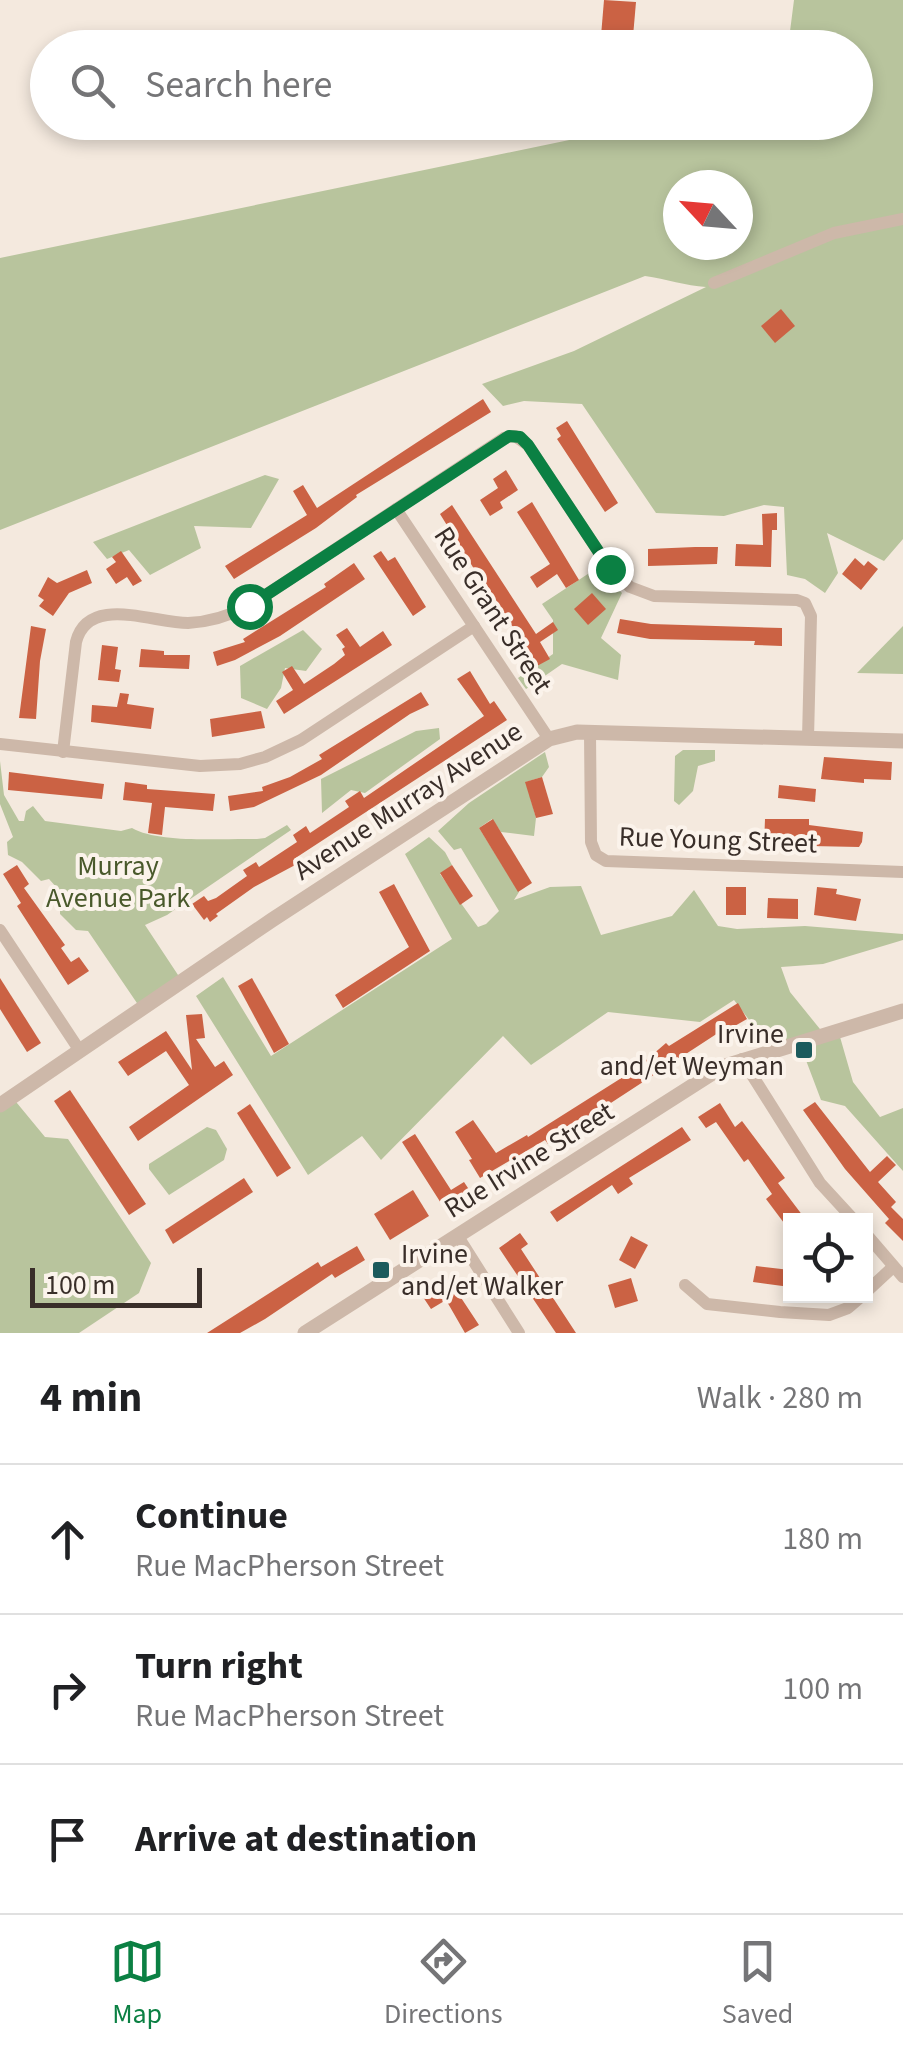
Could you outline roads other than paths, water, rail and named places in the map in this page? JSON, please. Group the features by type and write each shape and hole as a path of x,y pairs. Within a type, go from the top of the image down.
{"street":[{"path":"714,283 834,233 903,219"},
{"path":"62,752 76,642 90,619 107,614 185,623 228,617 504,438 520,437 610,569 630,588 654,596 806,603 811,616 808,738"},
{"name":"Rue Grant Street","path":"396,509 549,738"},
{"path":"0,744 200,766 240,764 301,740 474,626"},
{"name":"Avenue Murray Avenue","path":"0,1105 549,738 590,732 903,740"},
{"name":"Rue Young Street","path":"590,732 591,842 596,855 606,862 903,872"},
{"path":"0,930 80,1052"},
{"name":"Rue Irvine Street","path":"305,1333 722,1067 903,1011"},
{"path":"742,1059 820,1183 848,1213"},
{"path":"458,1235 519,1333"},
{"path":"873,1242 898,1272 873,1288"},
{"path":"685,1285 707,1304 752,1310 828,1314 854,1303"}],"place":[{"name":"Irvine and/et Weyman","path":"804,1050"},
{"name":"Irvine and/et Walker","path":"381,1270"}],"park label":[{"name":"Murray Avenue Park","path":"118,882"}]}
